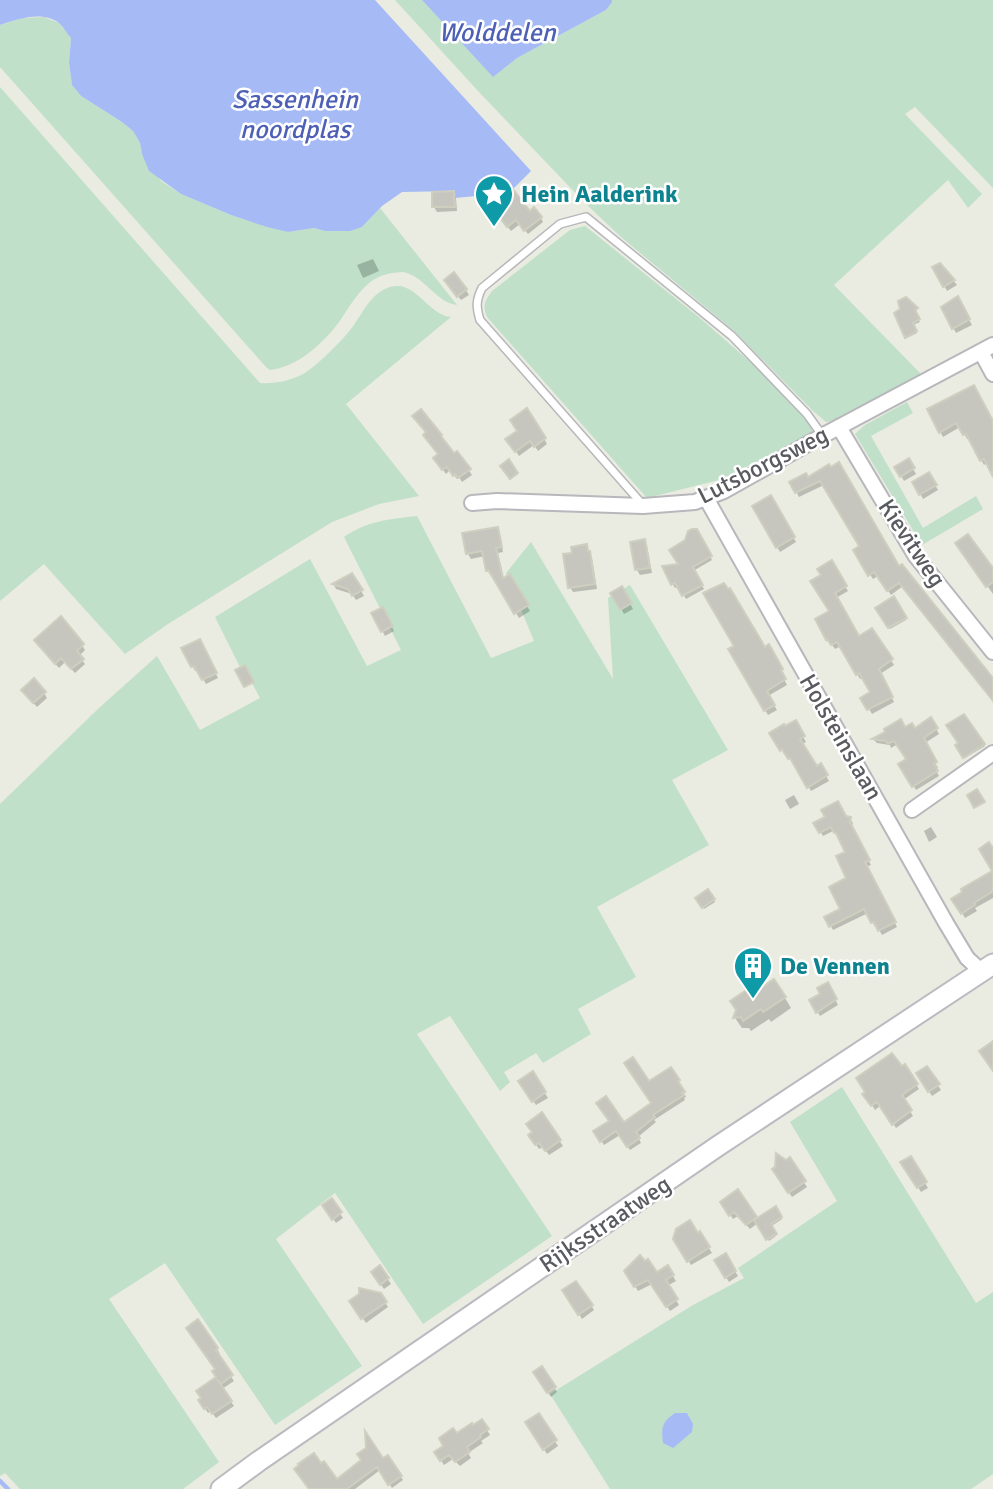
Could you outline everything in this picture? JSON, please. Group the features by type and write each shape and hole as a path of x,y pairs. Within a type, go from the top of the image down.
{"main road":[{"name":"Rijksstraatweg","path":"221,1489 718,1146 989,973"}],"street":[{"name":"Lutsborgsweg","path":"472,503 498,501 643,506 695,502 724,491 987,349"},
{"path":"987,349 993,374"},
{"name":"Kievitweg","path":"839,427 915,555 993,652"},
{"name":"Holsteinslaan","path":"706,498 946,923 967,958 989,973"},
{"path":"912,810 993,753"}],"lane":[{"path":"643,506 480,320 477,310 476,300 482,288 560,224 586,217 732,336 807,414 822,436"}],"green space":[{"path":"395,0 422,0 493,76 517,58 606,10 612,0 993,0 993,188 915,107 905,114 982,194 968,208 948,180 834,285 921,374 834,421 826,422 733,330 621,237 586,204"},
{"path":"44,17 59,23 71,38 69,63 72,85 81,96 133,131 140,143 142,154 161,181 181,194 231,215 288,232 314,228 325,231 362,227 380,208 457,305 442,299 411,274 402,272 381,276 364,288 332,331 312,350 288,365 270,370 0,67 0,25 22,18"},
{"path":"0,87 260,383 287,380 309,370 344,337 371,300 388,288 396,286 410,290 436,311 451,317 346,404 419,496 379,504 332,522 168,624 125,654 44,564 0,601"},
{"path":"585,226 700,318 765,375 813,427 812,433 723,479 647,498 485,313 485,303 492,291 570,230"},
{"path":"907,402 913,413 871,436 923,528 976,496 983,509 922,545 855,434 865,425"},
{"path":"417,516 491,658 534,641 506,573 531,542 613,679 608,598 630,585 728,750 672,780 709,845 597,907 636,977 578,1009 591,1034 543,1063 536,1053 504,1072 510,1082 500,1091 450,1016 417,1034 552,1236 423,1324 335,1193 276,1239 362,1366 275,1425 165,1263 109,1299 219,1462 183,1489 20,1489 5,1473 0,1476 0,804 157,656 200,730 260,698 244,668 241,669 215,617 310,559 367,666 401,650 344,537 370,524"},
{"path":"842,1087 976,1303 993,1292 993,1474 971,1489 610,1489 550,1394 693,1305 744,1278 738,1268 837,1201 790,1122"}],"water":[{"name":"Sassenhein noordplas","path":"0,0 375,0 531,171 491,206 487,195 455,198 454,191 402,192 382,206 362,227 350,231 314,228 288,232 267,227 181,194 149,171 133,131 81,96 72,85 69,63 71,38 61,26 46,17 23,18 0,25"},
{"name":"Wolddelen","path":"422,0 612,2 606,10 517,58 493,77"},
{"path":"675,1413 687,1413 693,1424 692,1432 673,1448 663,1443 662,1433 663,1425"}],"building":[{"path":"513,189 530,211 534,207 542,217 524,231 516,220 507,227 491,206"},
{"path":"454,191 455,207 432,207 432,192"},
{"path":"940,263 955,280 943,287 932,267"},
{"path":"454,272 467,289 457,297 444,280"},
{"path":"958,296 970,319 952,329 941,307"},
{"path":"906,297 918,308 915,310 920,319 913,323 917,331 905,338 894,313 900,309 898,301"},
{"path":"974,385 993,421 993,477 984,459 980,461 966,434 963,435 956,423 939,433 927,409"},
{"path":"527,408 546,438 534,447 530,441 515,452 505,439 517,431 510,420"},
{"path":"421,409 454,453 457,451 471,469 458,478 455,474 453,476 447,467 442,470 433,458 438,454 423,435 426,432 412,416"},
{"path":"909,458 915,468 900,477 894,467"},
{"path":"509,459 518,473 510,479 500,466"},
{"path":"839,462 899,566 902,564 993,678 993,701 899,583 887,591 874,572 868,576 853,550 859,546 820,481 795,493 789,482 806,473 808,477 829,464 831,467"},
{"path":"929,472 937,485 919,495 912,482"},
{"path":"771,495 795,537 776,548 752,506"},
{"path":"498,527 502,547 496,548 503,578 510,574 529,605 514,614 489,571 486,571 482,551 466,554 462,533"},
{"path":"697,529 712,556 693,567 703,585 682,596 675,583 671,585 662,566 678,564 669,550 685,540 688,531"},
{"path":"968,534 993,568 993,582 986,587 955,543"},
{"path":"645,539 650,568 635,570 630,542"},
{"path":"587,544 595,584 568,588 563,554 572,553 571,547"},
{"path":"832,560 847,586 835,593 859,636 872,628 893,659 879,669 893,697 867,710 860,698 870,692 859,673 856,675 837,642 831,645 826,640 815,619 829,611 810,581 821,575 817,569"},
{"path":"352,573 363,590 352,596 348,589 332,584"},
{"path":"724,583 730,588 765,647 769,644 783,669 781,670 786,679 767,691 775,705 764,711 728,649 734,646 703,593"},
{"path":"622,586 632,603 620,610 610,593"},
{"path":"894,596 907,618 888,628 875,608"},
{"path":"383,607 393,626 381,632 371,613"},
{"path":"61,616 84,644 77,651 84,659 71,669 61,658 55,664 34,640"},
{"path":"200,639 217,673 202,680 181,648"},
{"path":"245,665 254,682 244,687 235,670"},
{"path":"34,678 46,692 33,703 21,690"},
{"path":"964,714 985,744 963,758 955,745 958,743 946,725"},
{"path":"931,717 938,728 924,738 937,762 934,764 938,771 912,787 898,764 906,759 894,741 887,744 886,741 872,739 901,719 905,727 912,723 915,728"},
{"path":"796,720 805,736 800,739 817,766 821,763 828,775 807,788 790,758 788,759 782,749 780,751 769,733"},
{"path":"977,789 985,802 974,808 967,795"},
{"path":"838,801 846,816 851,817 850,822 870,860 865,862 896,922 878,931 864,909 829,927 824,917 840,909 829,887 846,878 836,856 845,852 831,827 819,833 813,823 825,817 821,810"},
{"path":"989,842 993,848 993,891 961,914 951,899 962,892 961,889 992,871 979,849"},
{"path":"708,889 715,899 702,908 695,898"},
{"name":"De Vennen","path":"774,979 786,997 743,1021 741,1017 733,1018 736,1010 730,1001 754,985 758,990"},
{"path":"828,982 837,999 816,1013 809,1000 820,994 817,988"},
{"path":"993,1041 993,1071 979,1051"},
{"path":"892,1053 902,1066 905,1064 918,1084 902,1095 912,1110 892,1125 877,1102 871,1106 862,1094 865,1092 856,1078"},
{"path":"633,1057 649,1081 671,1067 680,1080 678,1081 685,1092 682,1093 684,1095 653,1115 655,1117 636,1132 640,1138 627,1147 616,1131 600,1142 593,1131 609,1121 596,1103 606,1096 624,1122 651,1103 624,1063"},
{"path":"927,1066 940,1084 928,1092 916,1073"},
{"path":"533,1071 546,1092 532,1102 518,1081"},
{"path":"542,1112 561,1140 545,1151 539,1143 535,1145 528,1135 532,1132 526,1124"},
{"path":"776,1153 786,1160 790,1157 806,1181 788,1193 772,1169 775,1167"},
{"path":"911,1156 927,1182 917,1188 900,1162"},
{"path":"738,1189 757,1217 746,1225 734,1212 729,1216 720,1202"},
{"path":"332,1198 342,1212 332,1220 322,1205"},
{"path":"776,1206 782,1217 771,1224 777,1234 766,1240 754,1220"},
{"path":"690,1220 710,1247 687,1262 673,1239 676,1229"},
{"path":"726,1253 736,1271 725,1278 714,1260"},
{"path":"640,1255 645,1261 648,1259 657,1272 668,1265 674,1275 666,1280 678,1299 666,1307 648,1280 634,1287 624,1271"},
{"path":"380,1265 389,1278 380,1285 371,1272"},
{"path":"576,1281 593,1305 578,1315 562,1290"},
{"path":"359,1288 381,1293 387,1302 361,1319 349,1301 359,1294"},
{"path":"198,1319 233,1375 221,1384 217,1379 232,1401 212,1414 207,1407 204,1409 196,1391 216,1377 212,1371 215,1369 186,1328"},
{"path":"542,1366 556,1387 547,1393 533,1372"},
{"path":"539,1413 557,1440 543,1450 525,1422"},
{"path":"482,1419 489,1429 467,1447 470,1452 455,1462 449,1455 440,1461 434,1452 443,1446 439,1438 453,1428 457,1433"},
{"path":"365,1431 383,1458 388,1455 402,1476 388,1485 377,1467 347,1489 309,1489 294,1469 298,1464 314,1453 321,1463 324,1461 337,1479 361,1460 357,1454 366,1448"}],"waterway":[{"path":"0,1481 8,1489"}],"place":[{"name":"Hein Aalderink","path":"494,228"},
{"name":"De Vennen","path":"753,1000"}]}
